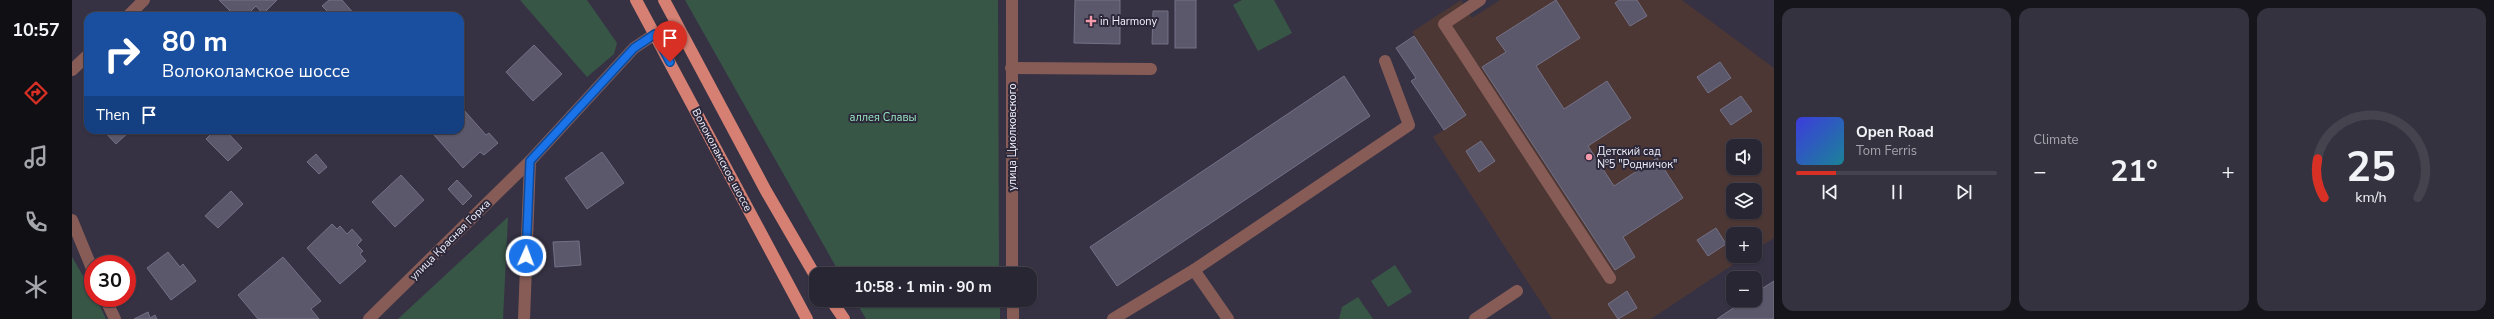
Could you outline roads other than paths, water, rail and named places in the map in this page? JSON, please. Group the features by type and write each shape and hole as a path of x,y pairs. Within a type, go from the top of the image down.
{"main road":[{"name":"Волоколамское шоссе","path":"636,0 807,319"},
{"path":"664,0 766,191 811,267"},
{"path":"836,307 844,319"}],"street":[{"path":"132,12 144,0"},
{"name":"улица Циолковского","path":"1012,0 1012,267"},
{"path":"1480,0 1444,24 1610,278"},
{"name":"улица Красная Горка","path":"369,319 530,161 634,48 655,34"},
{"path":"72,70 84,59"},
{"path":"1113,319 1194,270 1409,125 1385,61"},
{"path":"1011,68 1151,69"},
{"path":"524,319 530,161"},
{"path":"72,220 86,255"},
{"path":"1194,270 1228,319"},
{"path":"1474,319 1517,291"},
{"path":"109,307 115,319"},
{"path":"1013,307 1013,319"}],"place":[{"name":"in Harmony","path":"1091,21"},
{"name":"Детский сад №5 \"Родничок\"","path":"1589,157"}],"park label":[{"name":"аллея Славы","path":"883,117"}]}
